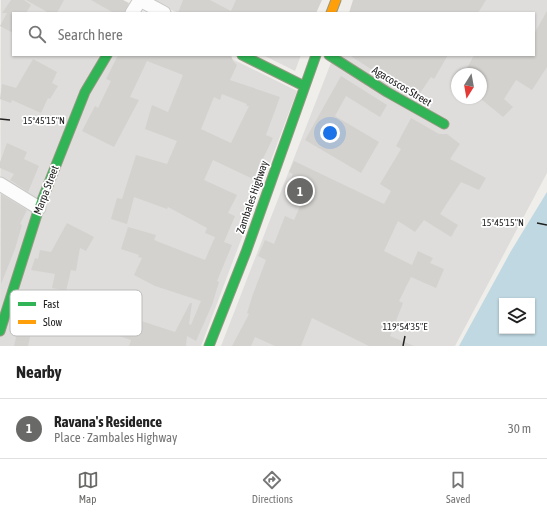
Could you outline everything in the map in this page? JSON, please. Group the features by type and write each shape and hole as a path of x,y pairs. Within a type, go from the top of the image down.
{"street":[{"path":"133,12 140,0 162,12"},
{"path":"331,12 336,0"},
{"name":"Marpa Street","path":"13,290 39,208 85,92 106,56"},
{"path":"244,56 304,86"},
{"name":"Zambales Highway","path":"209,346 246,252 316,56"},
{"name":"Agacoscos Street","path":"331,56 388,92 444,124"},
{"path":"0,184 39,208"},
{"name":"Marpa Street","path":"0,332 10,300"}],"shaded area":[{"path":"1,0 114,0 138,12 12,12 12,56 226,56 297,91 201,346 0,346"},
{"path":"151,0 321,0 316,12 176,12"},
{"path":"355,0 547,0 547,173 455,346 221,346 334,56 535,56 535,12 350,12"},
{"path":"265,56 301,56 295,71"}],"water":[{"path":"547,192 547,346 459,346 511,251"}],"building":[{"path":"11,0 24,0 31,5 27,12 12,12 12,32 0,26 7,13 2,13"},
{"path":"26,0 64,0 58,12 47,12"},
{"path":"91,0 123,0 129,3 124,12 112,12"},
{"path":"183,0 210,0 231,11 236,0 322,0 316,12 178,12"},
{"path":"353,0 486,0 479,12 349,12"},
{"path":"547,11 547,67 532,90 516,80 504,99 513,107 503,117 487,104 487,68 467,68 473,56 535,56 535,32"},
{"path":"118,56 231,56 233,61 237,65 230,80 280,97 266,135 273,138 253,179 213,160 204,180 237,195 228,213 235,216 224,242 232,245 217,281 219,282 212,305 196,341 187,336 186,346 129,346 131,340 119,336 142,336 142,321 175,332 190,303 192,303 189,324 191,325 201,301 155,286 134,275 142,258 138,257 139,255 121,249 128,227 156,235 154,240 205,260 215,237 205,233 207,228 168,207 167,209 134,197 127,224 111,219 117,198 122,199 136,155 167,164 177,141 145,129 152,105 168,112 183,75 147,61 130,97 139,100 114,147 82,131 95,106 98,108 111,81 106,79","holes":["222,94 247,104 246,106 249,106 231,143 201,129 214,97 220,100"]},
{"path":"447,56 434,79 431,77 418,96 400,85 399,86 393,83 352,57"},
{"path":"33,59 57,72 52,83 58,86 50,99 48,98 41,113 12,100 11,103 0,99 2,84 16,88"},
{"path":"341,76 387,105 380,117 346,96 335,116 379,142 361,173 305,140"},
{"path":"411,118 439,134 447,134 460,144 450,159 486,178 479,190 461,182 440,214 458,225 451,237 424,220 415,232 398,221 384,251 412,265 418,251 433,258 430,263 444,269 436,288 411,277 399,301 403,303 390,336 414,346 369,346 312,318 301,346 275,346 255,337 251,346 232,346 249,314 247,313 266,260 258,256 265,240 274,244 285,216 294,220 302,202 285,193 293,174 289,172 294,161 384,204 391,191 380,184 401,149 396,146"},
{"path":"7,143 27,152 24,159 39,166 28,192 10,180 14,174 0,168 0,162"},
{"path":"1,194 27,210 20,224 22,225 15,249 1,284"},
{"path":"67,223 94,237 86,251 80,248 76,271 71,270 66,290 52,288 55,274 31,270 35,258 38,259 40,250 51,252"},
{"path":"16,336 30,336 28,346 14,346"}],"traffic: fast":[{"path":"13,290 39,208 85,92 106,56"},
{"path":"244,56 304,86"},
{"path":"209,346 246,252 316,56"},
{"path":"331,56 387,92 444,124"},
{"path":"0,331 10,299"}],"traffic: slow":[{"path":"331,12 336,0"}],"place":[{"name":"Ravana's Residence","path":"300,191"}]}
